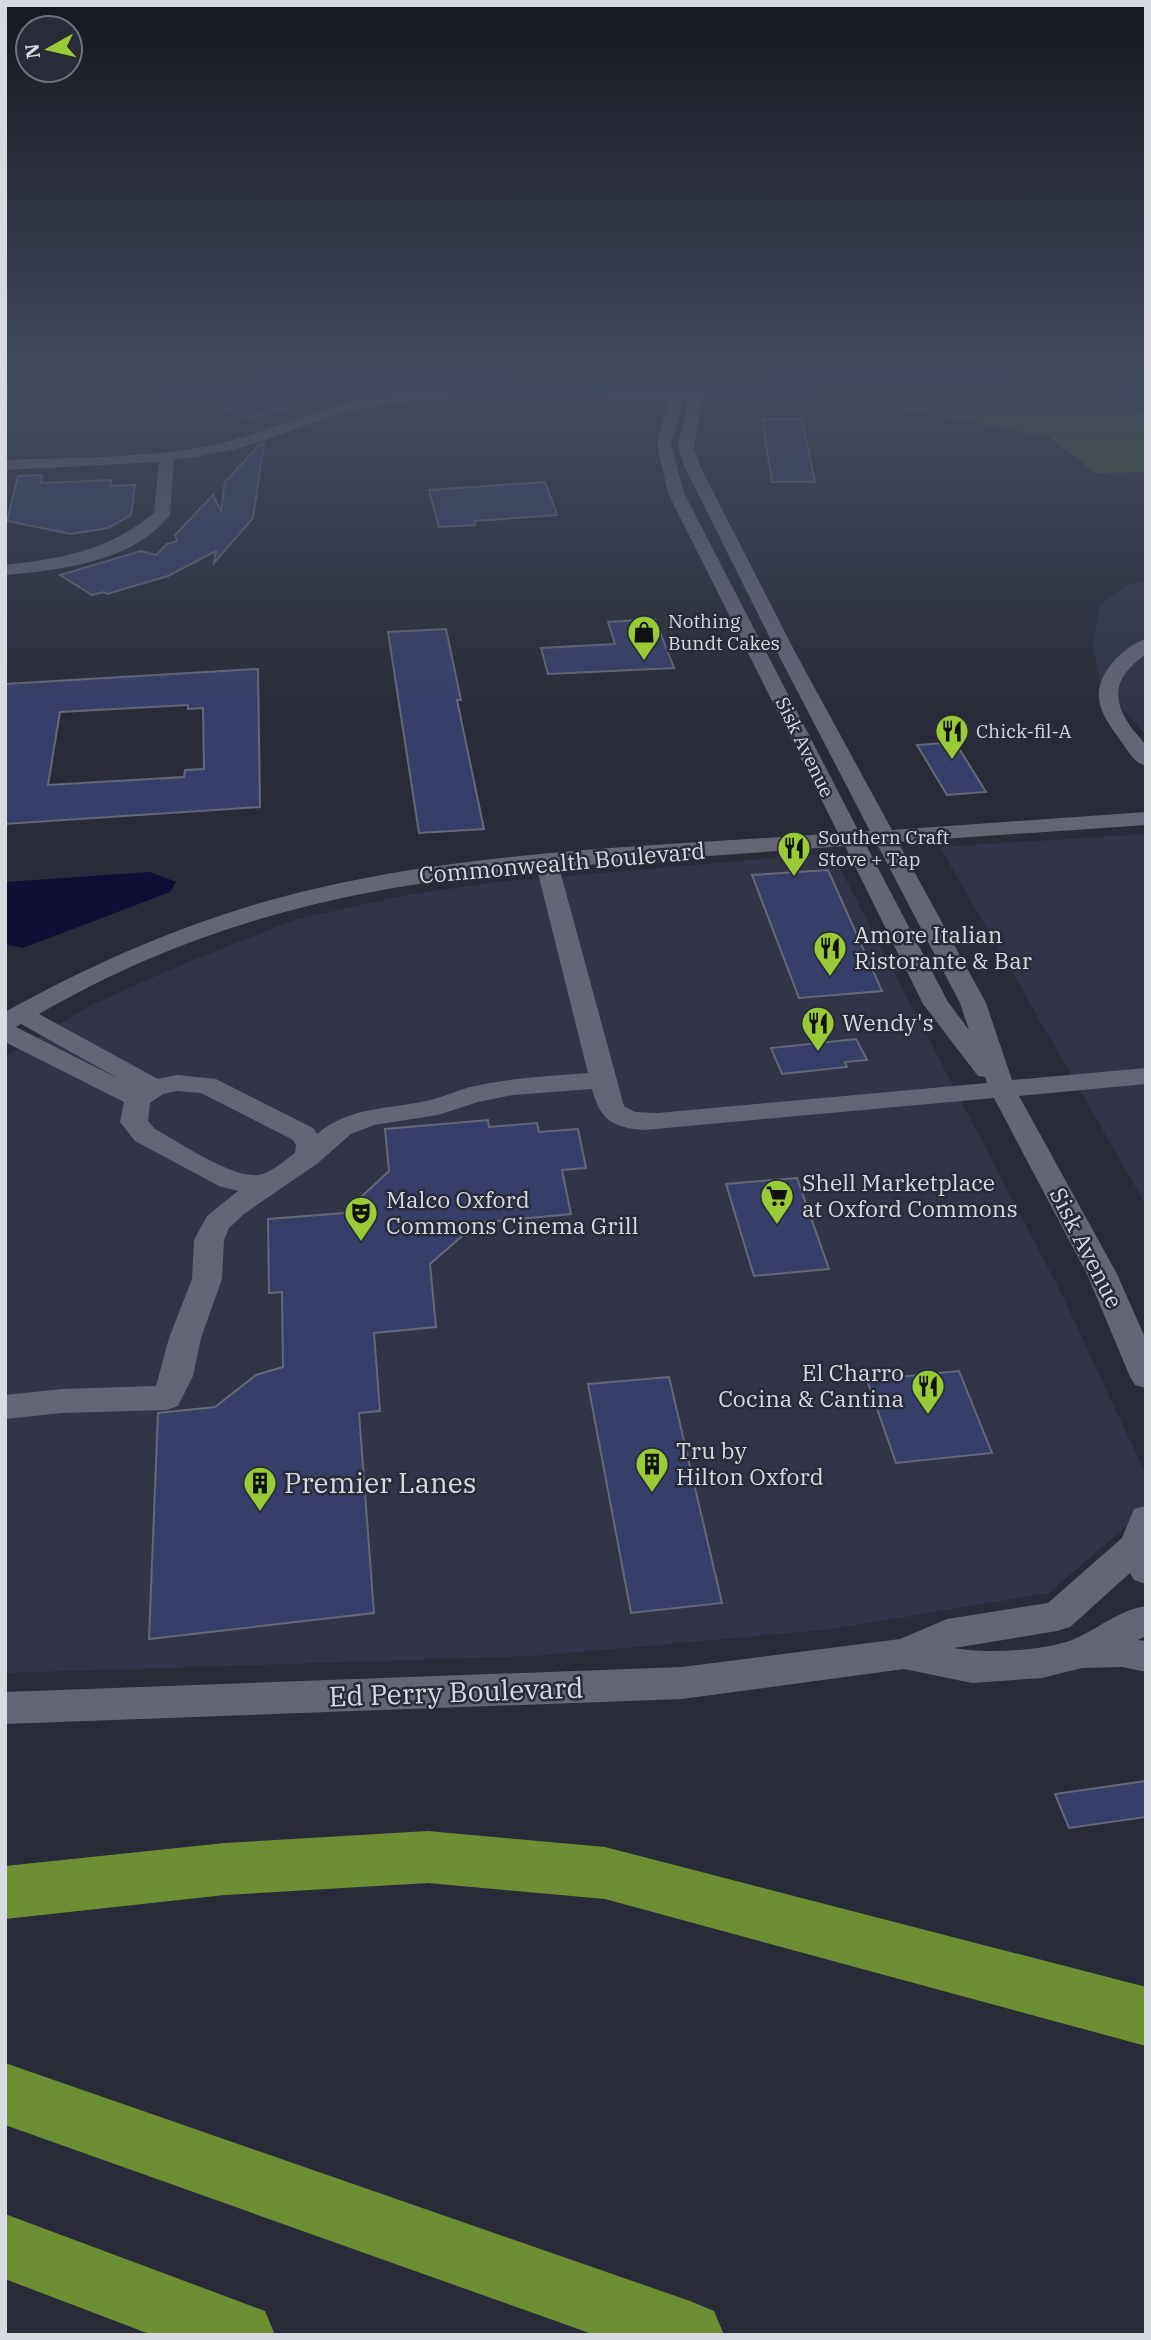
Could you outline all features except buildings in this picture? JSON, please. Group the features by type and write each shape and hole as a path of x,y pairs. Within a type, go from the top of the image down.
{"highway":[{"path":"5,1893 225,1869 428,1857 605,1873 1146,2017"},
{"path":"5,2094 690,2335"},
{"path":"5,2246 241,2335"}],"street":[{"path":"5,570 60,563 120,545 138,536 162,515 164,495"},
{"name":"Sisk Avenue","path":"677,495 936,1004 1002,1089 1102,1274 1146,1375"},
{"name":"Sisk Avenue","path":"706,495 973,1003 1002,1089"},
{"path":"1146,645 1129,656 1111,675 1107,699 1113,718 1146,760"},
{"name":"Commonwealth Boulevard","path":"9,1022 85,979 146,951 289,903 362,885 428,874 546,862 1146,818"},
{"path":"546,862 611,1109 620,1117 639,1122 1146,1076"},
{"path":"9,1022 146,1094"},
{"path":"5,1407 62,1401 167,1398 177,1376 185,1338 207,1279 209,1240 217,1223 234,1207 308,1157 341,1128 369,1117 438,1107 472,1095 513,1087 604,1080"},
{"path":"276,1180 256,1185 229,1180 145,1135 134,1122 134,1111 146,1094 177,1083 206,1085 303,1134 310,1145 308,1157"},
{"path":"904,1654 947,1634 1057,1616 1143,1545"},
{"path":"1079,1654 1139,1622 1146,1621"},
{"path":"904,1654 972,1667 1042,1662 1079,1654 1122,1652 1146,1657"},
{"name":"Ed Perry Boulevard","path":"5,1708 682,1683 904,1654"}],"shaded area":[{"path":"1146,580 1146,735 1100,683 1093,645 1099,606 1124,587"},
{"path":"1146,834 1146,1205 940,847"},
{"path":"832,853 1062,1295 1146,1475 1146,1509 1049,1593 833,1629 534,1656 5,1673 5,1057 89,1006 183,964 297,919 407,895 497,882"},
{"path":"150,872 176,882 170,892 23,948 5,944 5,882"}],"place":[{"name":"Nothing Bundt Cakes","path":"644,662"},
{"name":"Chick-fil-A","path":"952,761"},
{"name":"Southern Craft Stove + Tap","path":"794,878"},
{"name":"Amore Italian Ristorante & Bar","path":"830,978"},
{"name":"Wendy's","path":"818,1053"},
{"name":"Shell Marketplace at Oxford Commons","path":"777,1226"},
{"name":"Malco Oxford Commons Cinema Grill","path":"361,1243"},
{"name":"El Charro Cocina & Cantina","path":"928,1416"},
{"name":"Tru by Hilton Oxford","path":"652,1494"},
{"name":"Premier Lanes","path":"260,1513"}]}
